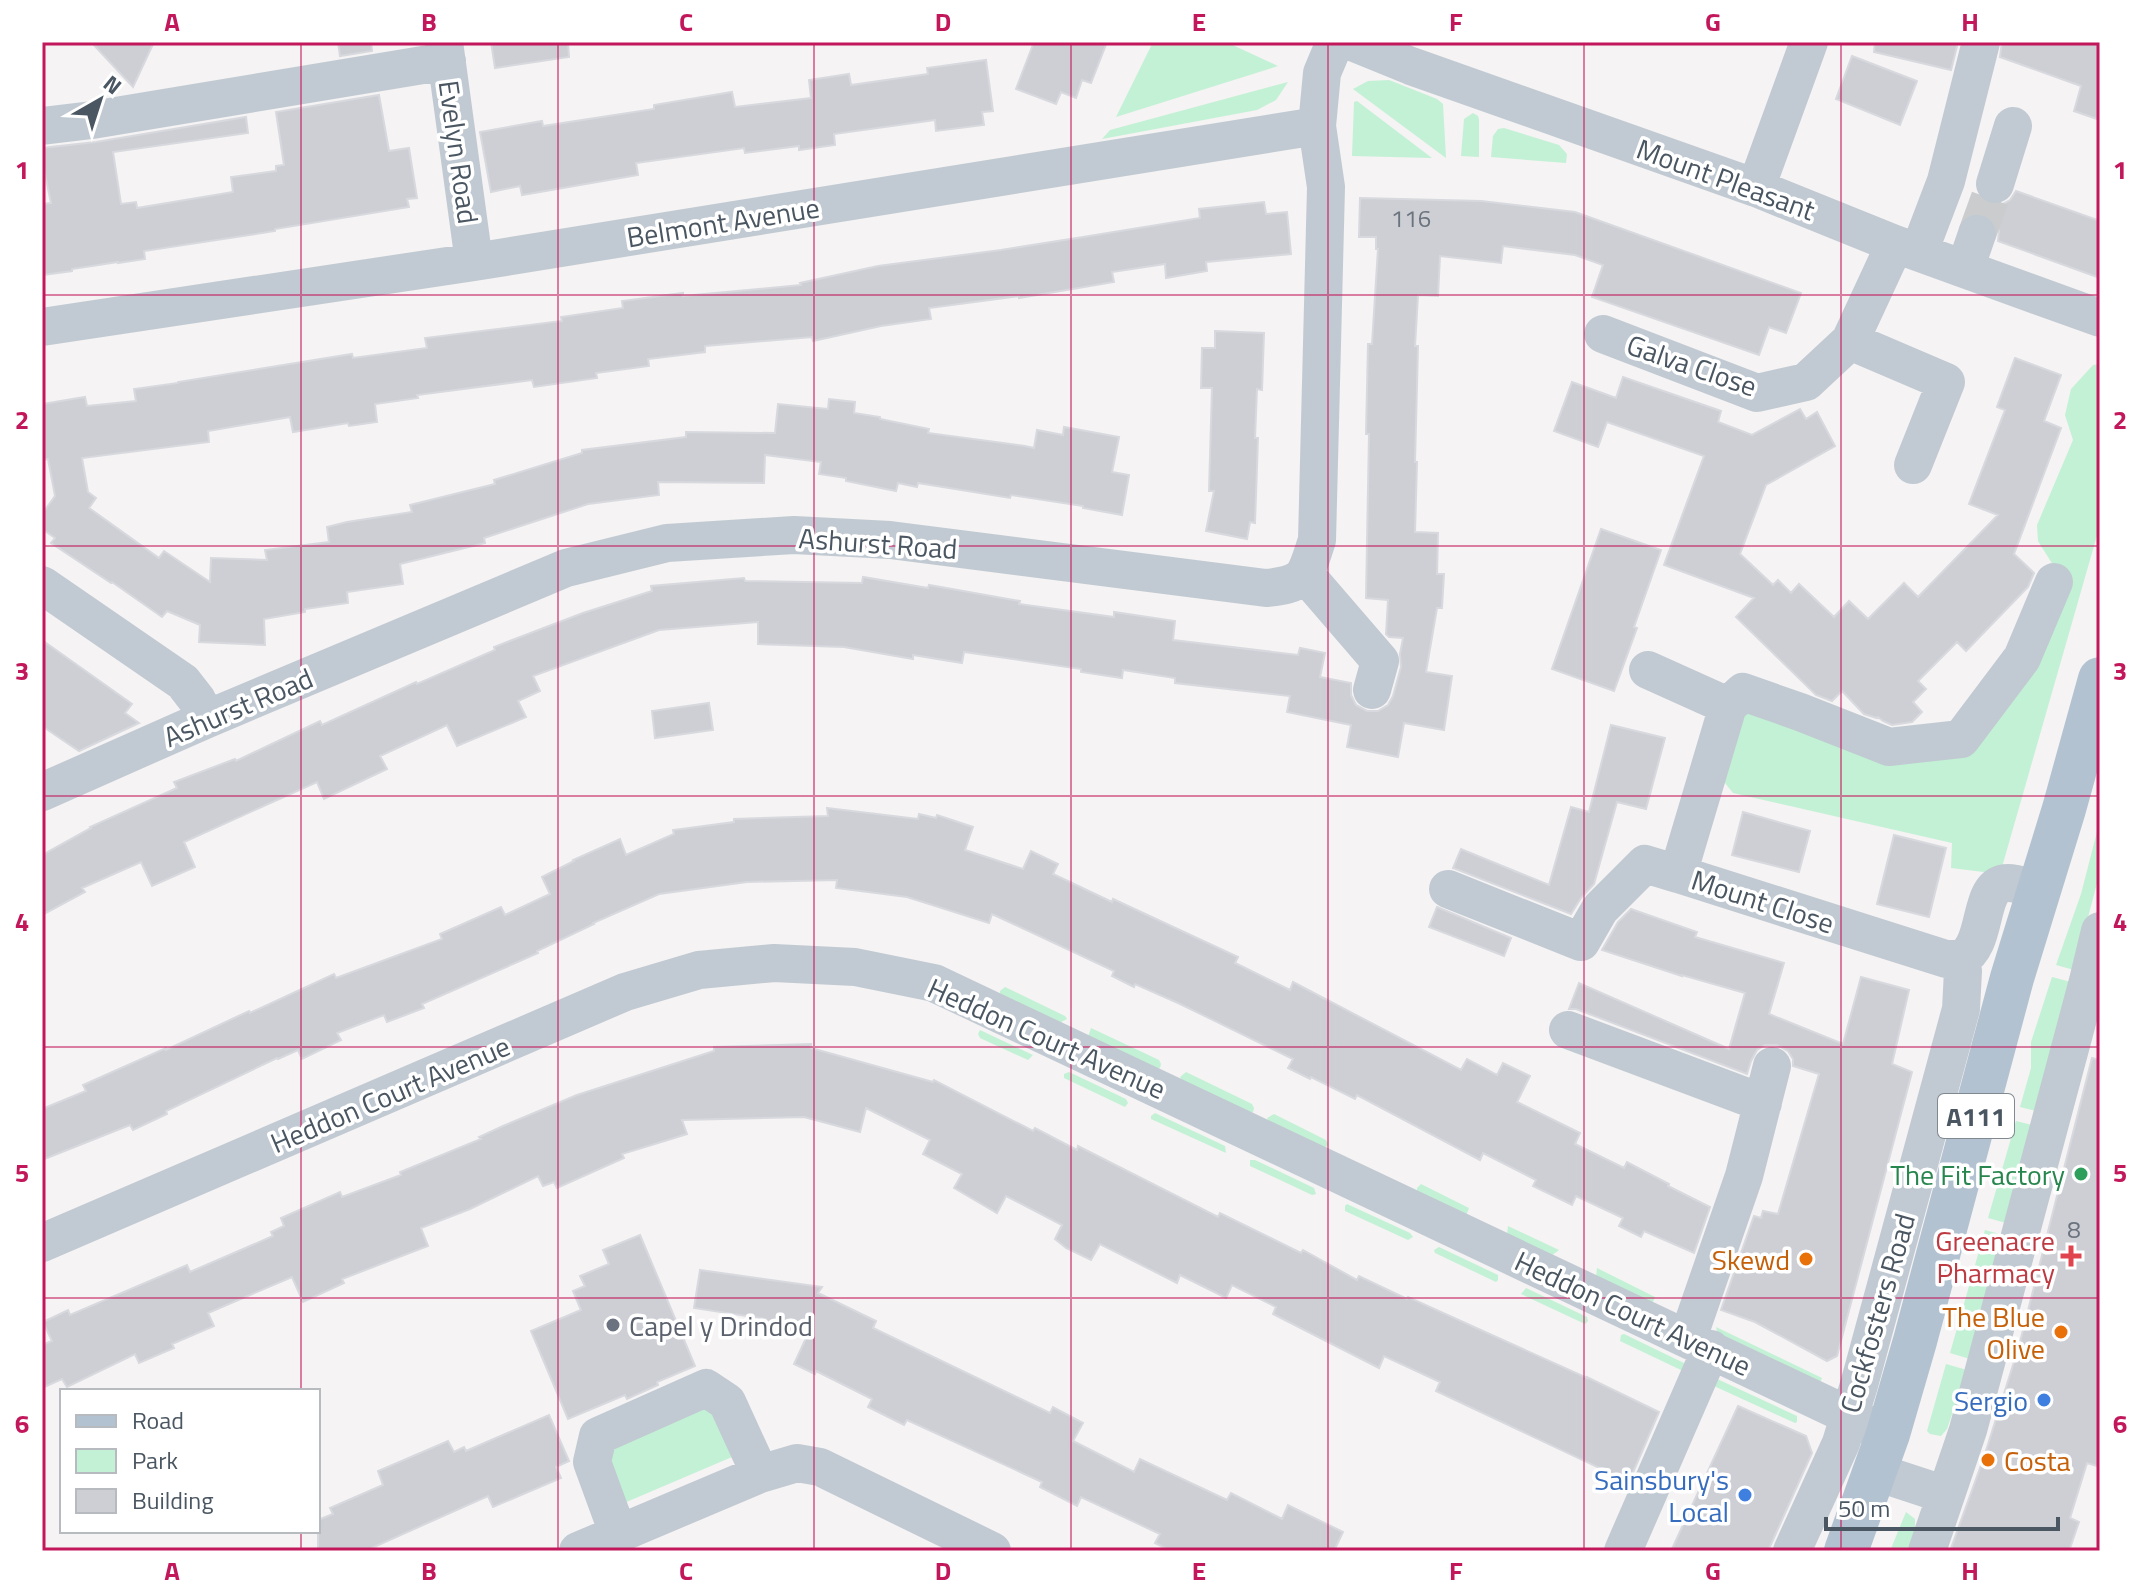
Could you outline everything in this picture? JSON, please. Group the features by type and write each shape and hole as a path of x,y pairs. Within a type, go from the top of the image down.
{"main road":[{"name":"Cockfosters Road","path":"1846,1551 1882,1453 1915,1341 2012,978 2099,690"}],"street":[{"path":"1335,42 1322,73 1317,126 1326,187 1317,540 1305,574 1380,661 1372,690"},
{"name":"Mount Pleasant","path":"1352,42 1411,66 1756,188 1907,248 2100,318"},
{"path":"1756,188 1809,42"},
{"name":"Galva Close","path":"1603,334 1757,393 1806,382 1850,341 1946,181 1981,42"},
{"path":"42,126 92,120 446,52"},
{"name":"Evelyn Road","path":"446,52 474,262"},
{"name":"Belmont Avenue","path":"42,327 474,262 1317,126"},
{"path":"1995,184 2013,126"},
{"path":"1965,269 1977,234"},
{"path":"1850,341 1946,382 1913,465"},
{"name":"Ashurst Road","path":"42,792 566,568 667,543 794,535 890,540 1266,588 1290,586 1305,574"},
{"path":"1648,670 1728,706 1743,692 1889,747 1961,739 2022,658 2054,582"},
{"path":"42,585 183,682 207,719"},
{"name":"Mount Close","path":"1728,706 1678,874 1946,959 1961,959"},
{"path":"1448,889 1581,942 1600,909 1645,864 1678,874"},
{"path":"1961,959 1970,954 1977,943 1992,891 2008,883 2039,890"},
{"path":"1927,1551 1976,1400 2100,930"},
{"name":"Cockfosters Road","path":"1792,1551 1841,1443 1849,1416 1961,1009 1961,959"},
{"name":"Heddon Court Avenue","path":"42,1243 625,992 699,970 774,963 855,967 934,983 1849,1416 1882,1453 1946,1495"},
{"path":"1568,1030 1763,1103"},
{"path":"1623,1551 1700,1344 1772,1066"},
{"path":"618,1533 592,1462 598,1436 706,1388 727,1402 760,1474"},
{"path":"578,1551 760,1474 797,1463 820,1467 992,1551"}],"green space":[{"path":"1153,42 1226,42 1278,66 1116,117"},
{"path":"1389,80 1443,104 1446,158 1353,89 1368,81"},
{"path":"1288,82 1276,100 1257,110 1102,139 1110,130"},
{"path":"1357,101 1432,158 1352,156 1354,102"},
{"path":"1473,113 1479,120 1479,157 1461,156 1464,119"},
{"path":"1504,128 1559,145 1567,154 1566,163 1491,157 1493,136 1498,129"},
{"path":"2100,364 2100,525 2000,874 1951,868 1952,843 1733,793 1721,778 1744,709 1970,743 2053,565 2038,541 2037,525 2073,440 2065,415 2071,389 2093,365"},
{"path":"2100,820 2100,872 2074,970 2056,965 2081,894"},
{"path":"2052,977 2071,982 2036,1111 2020,1107 2031,1068 2031,1042"},
{"path":"1005,987 1067,1019 1059,1023 1000,996 1000,991"},
{"path":"1091,1028 1159,1060 1160,1068 1155,1069 1088,1037"},
{"path":"980,1030 1033,1055 1028,1060 980,1038"},
{"path":"1069,1072 1126,1099 1128,1103 1125,1107 1064,1078 1064,1074"},
{"path":"1186,1072 1252,1104 1253,1112 1249,1113 1183,1082 1180,1077"},
{"path":"1155,1113 1225,1146 1226,1153 1151,1119"},
{"path":"1274,1114 1326,1140 1328,1144 1325,1149 1269,1122 1267,1118"},
{"path":"2016,1121 2032,1125 2006,1223 1988,1218"},
{"path":"1250,1160 1314,1188 1316,1194 1312,1195 1250,1166"},
{"path":"1421,1184 1469,1208 1466,1216 1417,1192"},
{"path":"1347,1204 1413,1237 1408,1240 1345,1211"},
{"path":"1508,1226 1559,1250 1551,1256 1507,1235"},
{"path":"1985,1230 2003,1235 1970,1359 1950,1353"},
{"path":"1439,1247 1498,1275 1498,1280 1496,1282 1435,1253 1434,1250"},
{"path":"1597,1268 1655,1297 1652,1304 1596,1277"},
{"path":"1526,1288 1587,1317 1588,1321 1585,1324 1521,1294"},
{"path":"1716,1327 1822,1378 1819,1385 1718,1336"},
{"path":"1624,1334 1686,1364 1683,1371 1620,1341"},
{"path":"1946,1364 1967,1370 1947,1429 1941,1436 1927,1431"},
{"path":"1715,1378 1797,1416 1797,1422 1714,1386"},
{"path":"703,1398 739,1454 617,1506 607,1470 610,1440"},
{"path":"1906,1512 1915,1519 1915,1532 1907,1551 1890,1551"}],"building":[{"path":"91,42 154,42 133,87"},
{"path":"338,42 371,42 372,51 340,56"},
{"path":"491,42 568,42 569,57 495,68"},
{"path":"1034,42 1107,42 1091,83 1082,80 1076,98 1061,92 1056,104 1016,89"},
{"path":"1875,42 1958,42 1951,70 1874,52"},
{"path":"2002,42 2100,42 2100,120 2074,111 2081,86 2000,57"},
{"path":"1852,56 1917,81 1900,125 1836,99"},
{"path":"986,60 993,111 982,112 984,125 936,131 935,120 834,134 835,145 745,153 744,148 636,163 638,175 522,195 520,186 491,192 480,132 542,121 543,126 654,109 654,105 732,92 735,107 811,98 809,80 849,74 851,85 928,74 927,68"},
{"path":"379,95 389,151 409,148 417,198 407,199 409,207 144,251 145,259 42,275 42,204 51,203 42,148 246,117 248,133 113,152 121,204 136,202 137,208 233,192 231,177 276,171 276,166 284,165 276,112"},
{"path":"2016,191 2100,221 2100,278 1998,241 1999,231 1994,220 1977,213 1981,200 1989,205 2001,205 2010,200"},
{"path":"1360,198 1481,201 1575,212 1801,293 1786,333 1769,327 1759,355 1592,297 1603,265 1575,255 1503,246 1501,263 1440,256 1438,296 1418,295 1415,532 1438,533 1437,574 1444,574 1442,608 1437,608 1426,672 1452,676 1444,730 1404,723 1398,757 1347,747 1351,725 1287,712 1290,696 1175,683 1175,678 1123,670 1122,678 964,652 962,663 913,655 913,659 844,647 758,644 758,622 659,630 533,676 540,691 518,701 526,717 457,746 447,725 380,756 387,769 324,799 317,782 184,842 195,867 152,886 141,862 82,888 85,892 42,915 42,855 90,827 177,788 174,782 236,761 320,721 322,725 495,650 494,647 652,591 651,586 744,578 745,581 862,583 863,577 928,588 929,585 1020,601 1019,604 1114,617 1114,612 1175,621 1173,640 1298,655 1300,648 1325,653 1320,677 1351,683 1351,695 1356,705 1367,711 1378,711 1388,705 1393,696 1401,667 1403,638 1386,634 1388,600 1366,598 1368,344 1372,344 1378,249 1376,237 1359,237"},
{"path":"1264,202 1266,214 1287,212 1291,254 1206,262 1207,271 1166,278 1165,264 1112,272 1114,282 1019,298 929,308 931,319 813,341 812,337 705,346 705,352 648,359 649,366 596,373 597,378 534,387 532,380 417,395 418,398 375,404 377,422 349,426 348,423 293,432 290,417 208,431 209,442 82,458 88,492 96,498 89,508 159,558 164,551 210,582 211,558 267,560 265,550 329,542 327,527 412,512 410,505 495,484 494,480 582,453 582,450 686,437 686,432 775,433 778,404 828,409 829,399 855,402 854,413 929,429 928,433 1034,448 1037,430 1063,435 1064,427 1119,437 1112,472 1129,475 1122,515 1083,506 918,483 917,487 898,483 896,491 819,474 821,462 765,455 764,483 658,482 659,495 588,504 484,538 485,543 400,564 403,584 347,592 348,603 264,619 265,645 199,642 200,625 167,611 162,617 51,543 55,538 42,529 42,514 55,496 48,459 42,460 42,404 85,397 87,406 136,401 134,389 352,354 353,358 427,348 425,338 562,321 561,317 623,308 622,301 683,293 683,296 801,285 878,266 1200,218 1199,209"},
{"path":"1215,331 1264,333 1262,390 1257,389 1255,523 1250,522 1247,539 1206,531 1214,491 1209,491 1212,388 1201,388 1202,348 1215,348"},
{"path":"2015,358 2061,375 2044,421 2061,428 2014,554 2034,573 2028,587 1966,651 1957,642 1918,681 1926,689 1913,702 1922,712 1912,722 1892,725 1864,714 1842,691 1832,701 1816,695 1736,617 1754,598 1664,565 1704,456 1607,422 1598,447 1554,431 1572,382 1616,398 1623,377 1721,411 1718,422 1752,435 1800,409 1806,419 1817,412 1835,446 1766,485 1740,554 1773,585 1778,580 1791,593 1799,584 1834,617 1849,601 1868,619 1904,583 1918,597 1998,515 1969,504 2005,410 1997,407"},
{"path":"1601,529 1661,550 1614,691 1552,669"},
{"path":"42,640 132,704 125,713 139,723 79,751 42,726"},
{"path":"709,703 713,730 655,738 652,711"},
{"path":"1611,725 1665,738 1646,809 1617,802 1594,884 1571,914 1453,868 1461,849 1549,885 1571,807 1589,812"},
{"path":"827,808 918,819 919,814 936,818 937,815 973,827 965,850 1023,869 1031,851 1058,864 1053,874 1238,957 1235,963 1290,990 1293,982 1461,1070 1467,1059 1497,1075 1503,1063 1530,1076 1517,1102 1580,1133 1575,1144 1624,1168 1627,1162 1710,1207 1694,1253 1644,1231 1641,1237 1619,1226 1623,1218 1576,1196 1572,1205 1533,1186 1536,1180 1483,1153 1480,1160 1357,1095 1355,1099 1310,1079 1288,1068 1293,1059 1178,1003 1135,984 1134,987 1112,976 1114,971 992,914 989,923 907,897 836,888 837,880 747,882 659,894 593,923 538,953 422,1004 424,1008 387,1022 384,1015 337,1033 341,1040 302,1059 298,1050 277,1058 133,1130 130,1125 42,1160 42,1109 86,1091 83,1085 334,974 336,978 442,939 440,934 501,907 505,915 550,894 542,877 573,860 620,839 626,855 674,834 673,830 734,822 734,819 828,816"},
{"path":"1743,812 1810,831 1799,872 1732,855"},
{"path":"1894,835 1946,848 1929,917 1877,904"},
{"path":"1437,907 1511,938 1504,956 1429,927"},
{"path":"1631,909 1697,932 1695,937 1784,963 1769,1014 1843,1044 1861,977 1909,990 1892,1064 1912,1072 1837,1356 1827,1361 1755,1322 1721,1310 1754,1216 1761,1218 1763,1211 1778,1214 1819,1074 1793,1066 1788,1051 1777,1045 1765,1045 1757,1050 1747,1074 1576,1009 1569,1009 1579,983 1729,1049 1745,993 1602,950 1618,922"},
{"path":"811,1044 811,1048 934,1080 1033,1131 1035,1128 1077,1150 1078,1146 1218,1217 1220,1213 1301,1253 1303,1250 1357,1280 1359,1276 1408,1297 1659,1412 1629,1482 1436,1391 1440,1382 1384,1356 1379,1368 1273,1314 1276,1307 1232,1285 1226,1298 1180,1275 1177,1283 1100,1244 1091,1260 1066,1248 1055,1239 1062,1225 1006,1196 997,1213 954,1188 962,1174 923,1154 930,1140 866,1108 860,1132 804,1117 682,1120 687,1134 622,1154 624,1158 557,1188 554,1182 543,1186 538,1176 470,1209 421,1228 428,1246 342,1279 344,1283 303,1302 292,1277 208,1313 214,1326 172,1344 174,1348 139,1363 135,1354 67,1387 62,1379 42,1388 42,1345 52,1341 43,1322 68,1310 70,1315 187,1265 190,1272 273,1236 271,1232 284,1226 281,1218 340,1192 342,1197 401,1175 400,1172 577,1095 714,1051 714,1047"},
{"path":"2092,1058 2100,1060 2100,1467 2087,1463 2070,1518 2079,1522 2069,1551 1950,1551 2019,1346"},
{"name":"Capel y Drindod","path":"640,1235 695,1366 627,1399 625,1395 568,1419 531,1331 581,1310 573,1291 585,1286 580,1276 609,1264 603,1250"},
{"path":"700,1270 822,1287 818,1293 876,1321 873,1328 1050,1413 1053,1407 1083,1423 1073,1441 1134,1472 1140,1459 1227,1500 1231,1493 1282,1519 1288,1505 1343,1532 1334,1551 1171,1551 1155,1543 1160,1534 1081,1497 1077,1506 1040,1487 1042,1482 907,1420 904,1425 868,1407 872,1399 816,1371 815,1374 794,1364 807,1336 764,1330 766,1319 694,1308"},
{"path":"1738,1406 1806,1436 1812,1453 1768,1551 1671,1551"},
{"path":"549,1415 569,1461 556,1467 561,1478 493,1507 488,1496 365,1551 318,1551 320,1519 333,1514 330,1508 383,1485 378,1471 448,1441 454,1452 464,1447 466,1451"}],"tunnel":[{"path":"1977,234 1995,184"}],"place":[{"name":"The Fit Factory","path":"2081,1174"},
{"name":"Greenacre Pharmacy","path":"2071,1256"},
{"name":"Skewd","path":"1806,1259"},
{"name":"Capel y Drindod","path":"613,1325"},
{"name":"The Blue Olive","path":"2061,1332"},
{"name":"Sergio","path":"2044,1400"},
{"name":"Costa","path":"1988,1460"},
{"name":"Sainsbury's Local","path":"1745,1495"}]}
